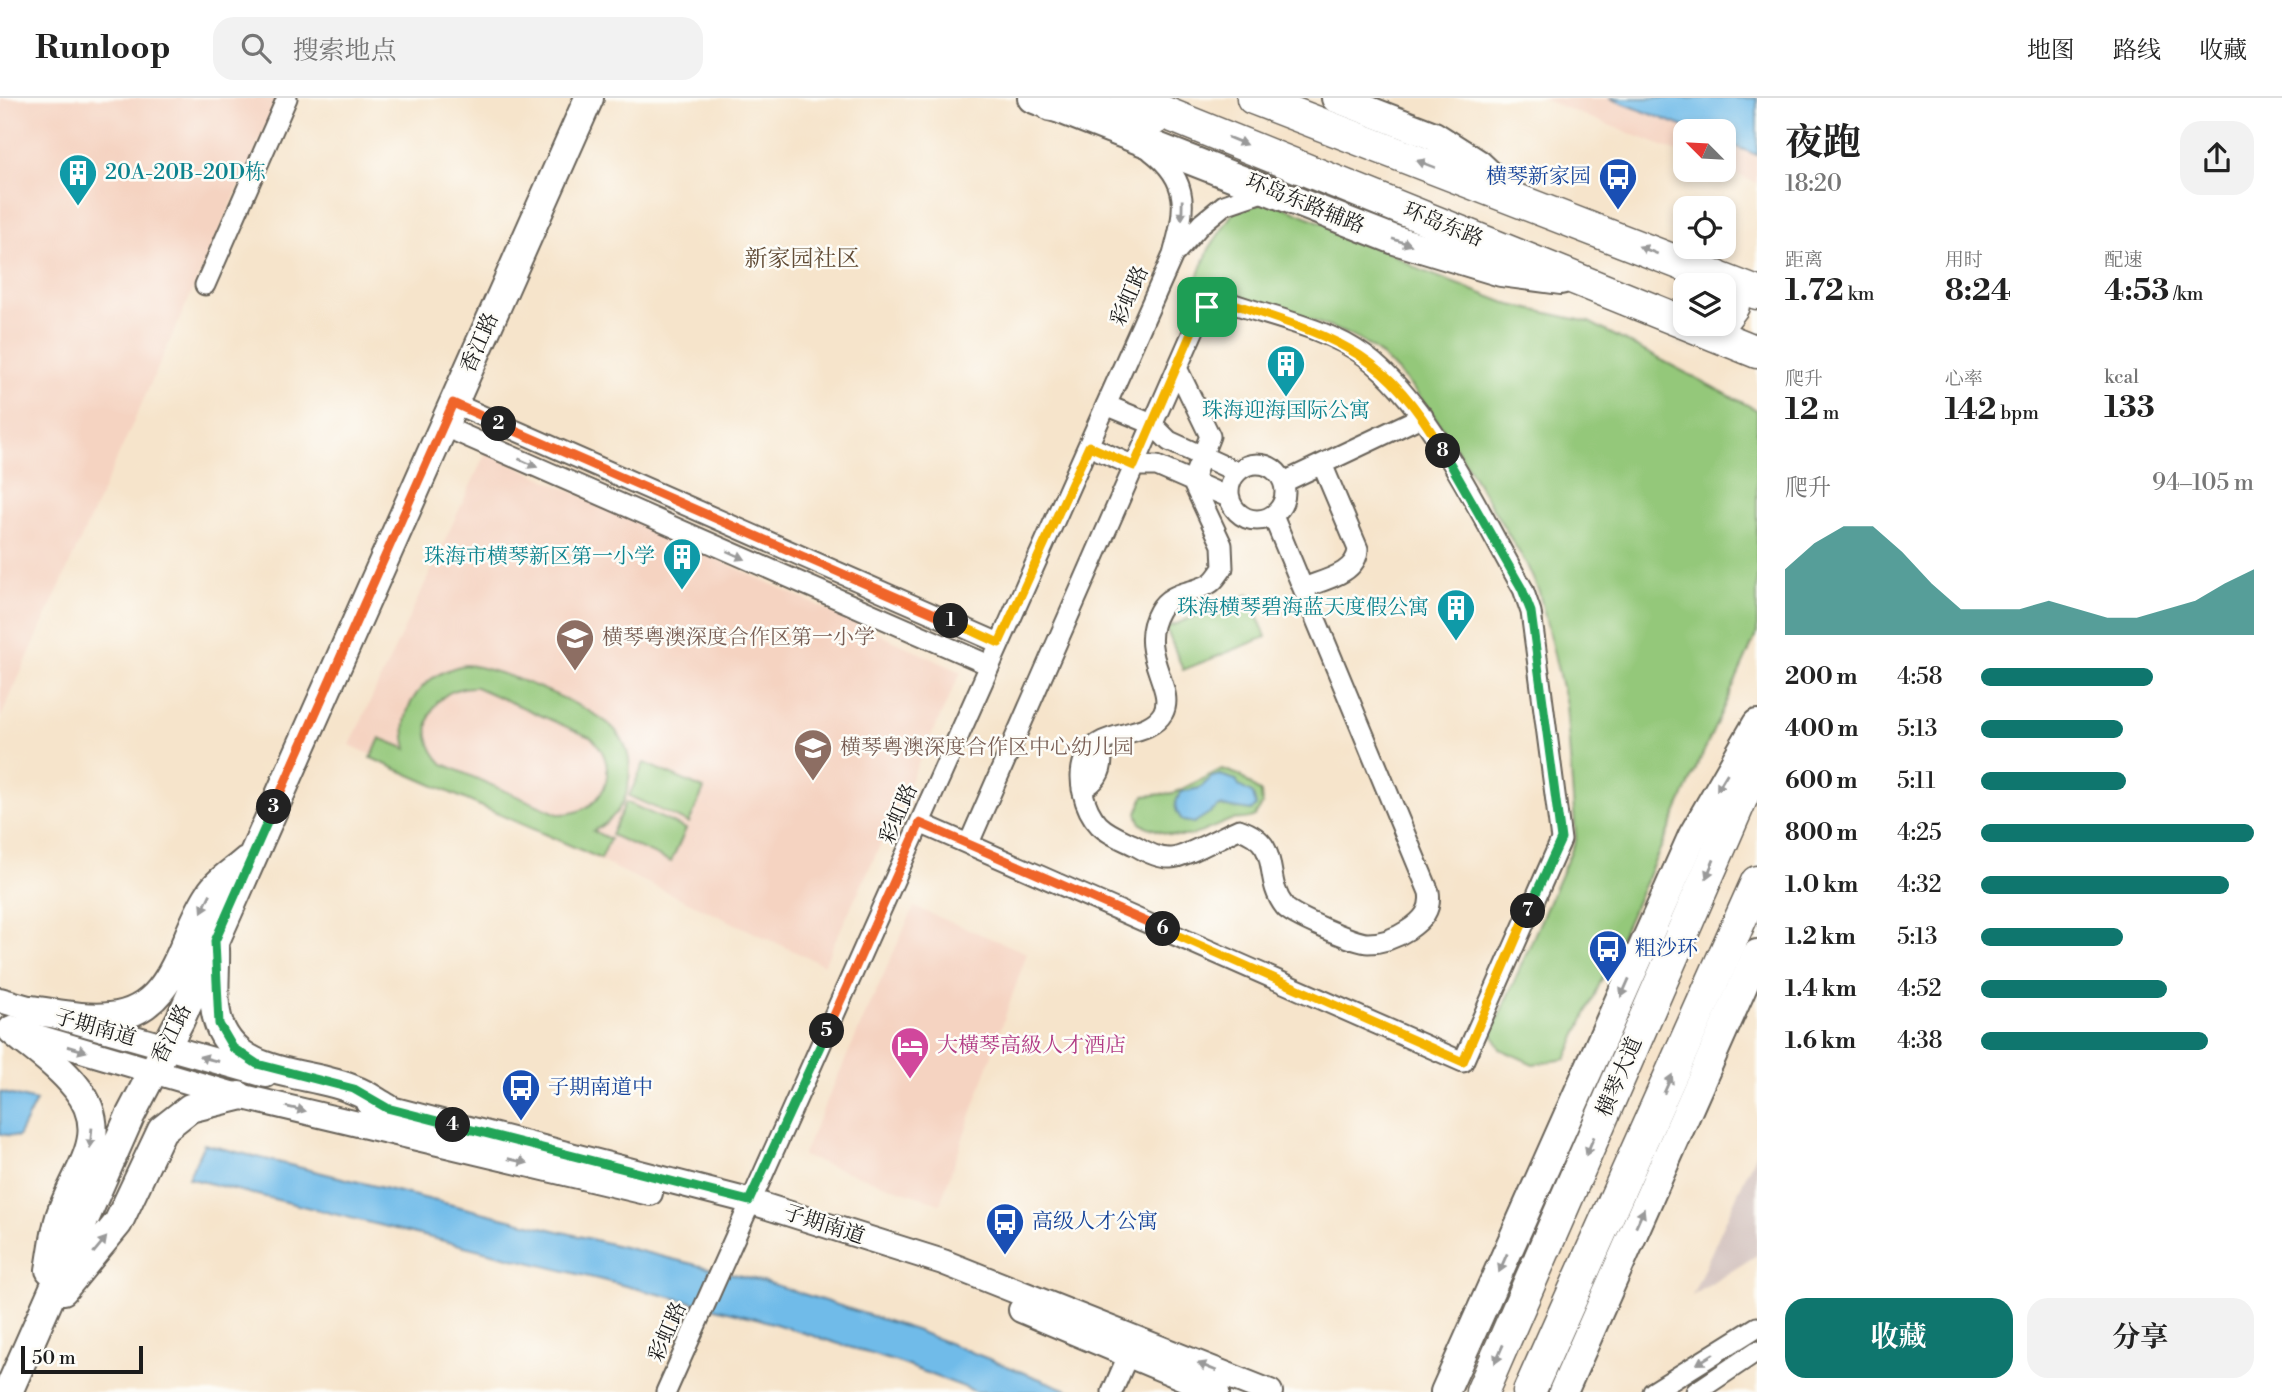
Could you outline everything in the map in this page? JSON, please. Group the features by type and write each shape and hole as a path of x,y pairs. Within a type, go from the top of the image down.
{"main road":[{"name":"香江路","path":"8,1392 130,1116 215,941 589,98"},
{"name":"环岛东路","path":"1128,98 1585,284 1673,313"},
{"path":"1253,98 1707,273"},
{"path":"1336,98 1434,136 1478,164 1513,197"},
{"path":"1042,102 1199,125"},
{"name":"环岛东路辅路","path":"1042,102 1395,240 1501,272 1585,284"},
{"path":"1736,285 1757,293"},
{"path":"1722,336 1757,366"},
{"name":"环岛东路","path":"1729,336 1757,352"},
{"path":"1445,1390 1693,835 1757,724"},
{"name":"横琴大道","path":"1482,1392 1757,762"},
{"path":"14,1022 108,1017 138,1009 152,1000 171,976 211,892 253,855"},
{"path":"1529,1392 1757,882"},
{"path":"215,941 216,1010 219,1024 233,1048 257,1064 354,1089 387,1108"},
{"path":"1563,1392 1757,954"},
{"path":"14,1022 74,1084 88,1107 93,1133 88,1159 60,1217 41,1316"},
{"path":"41,1316 118,1223 162,1130 190,1108 239,1096"},
{"path":"1525,1295 1548,1164"},
{"path":"1598,1313 1623,1185"}],"street":[{"path":"205,285 287,98"},
{"path":"1133,138 1167,163 1181,187 1184,213 1173,255"},
{"path":"1173,255 1202,223 1224,205 1270,189"},
{"name":"彩虹路","path":"666,1392 1173,255"},
{"path":"920,823 1463,1062 1561,839 1531,612 1522,589 1423,416 1364,355 1327,335 1221,301 1214,301 1200,316 969,843"},
{"path":"1177,368 1210,436 1192,481 1222,545 1223,568 1211,583 1173,596 1160,608 1152,627 1150,647 1166,696 1165,710 1155,723 1100,744 1087,754 1080,773 1082,789 1098,823 1152,855 1172,859 1239,829 1253,834 1262,840 1269,853 1279,895 1286,909 1366,944 1394,939 1420,922 1431,905 1429,892 1273,516"},
{"path":"1106,405 1152,424 1170,441 1237,472"},
{"path":"448,415 999,643"},
{"path":"448,415 989,666"},
{"path":"1284,482 1423,416"},
{"path":"1089,446 1134,466 1157,466 1230,498"},
{"path":"1263,464 1279,474 1284,482 1284,501 1273,516 1265,520 1246,518 1238,514 1230,498 1229,489 1237,472 1245,467 1263,464"},
{"path":"1303,588 1351,568 1358,558 1358,549 1322,464"},
{"name":"子期南道","path":"0,1000 14,1022 160,1059 387,1108 746,1208 1132,1347 1270,1392"},
{"name":"子期南道","path":"160,1059 239,1096 746,1208"},
{"path":"1653,1392 1757,1326"},
{"path":"1112,1392 1132,1347"},
{"name":"子期南道","path":"1132,1347 1217,1392"},
{"path":"1696,1392 1754,1357"}],"shaded area":[{"path":"0,98 279,98 0,719"},
{"path":"1540,98 1757,98 1757,183 1736,175 1736,119 1673,119 1673,150"},
{"name":"横琴粤澳深度合作区第一小学","path":"486,452 961,672 824,965 350,745"},
{"name":"大橫琴高級人才酒店","path":"914,907 1027,953 940,1204 802,1156"},
{"path":"1757,1150 1757,1255 1692,1296"}],"green space":[{"path":"1270,201 1380,247 1418,269 1511,305 1589,322 1757,410 1757,633 1566,1059 1533,1064 1500,1049 1492,1032 1576,840 1566,704 1539,592 1527,565 1457,450 1417,394 1373,349 1322,324 1219,293 1203,294 1186,308 1209,249 1234,211"},
{"path":"1249,594 1266,637 1183,670 1166,628"},
{"path":"465,665 479,667 520,680 588,711 605,721 620,736 626,749 629,779 620,807 606,823 593,831 610,839 601,859 371,758 380,738 407,749 406,719 416,694 437,675","holes":["476,687 592,738 602,751 606,764 604,789 597,799 586,807 573,813 558,814 443,764 433,751 428,738 428,725 438,702 448,694 461,688"]},
{"path":"644,763 704,789 689,823 629,796"},
{"path":"1222,769 1239,775 1261,793 1262,805 1255,816 1228,821 1203,832 1185,836 1167,834 1141,824 1137,813 1144,796 1174,793"},
{"path":"626,802 686,829 671,862 611,835"}],"water":[{"path":"1609,98 1757,98 1757,155 1736,147 1736,119 1673,119 1673,123"},
{"path":"1220,775 1236,780 1239,786 1253,794 1256,806 1251,811 1220,806 1194,823 1183,821 1176,807 1181,792 1200,788 1212,777"},
{"path":"0,1092 36,1101 18,1137 0,1134"},
{"path":"204,1144 766,1282 915,1330 1073,1392 977,1392 903,1364 756,1318 188,1178"}],"place":[{"name":"20A-20B-20D栋","path":"78,207"},
{"name":"横琴新家园","path":"1618,211"},
{"name":"珠海迎海国际公寓","path":"1286,398"},
{"name":"珠海市横琴新区第一小学","path":"682,591"},
{"name":"珠海横琴碧海蓝天度假公寓","path":"1456,642"},
{"name":"横琴粤澳深度合作区第一小学","path":"575,672"},
{"name":"横琴粤澳深度合作区中心幼儿园","path":"813,782"},
{"name":"粗沙环","path":"1608,983"},
{"name":"大橫琴高級人才酒店","path":"910,1080"},
{"name":"子期南道中","path":"521,1122"},
{"name":"高级人才公寓","path":"1005,1256"}],"district":[{"name":"新家园社区","path":"802,259"}],"route":[{"path":"1214,301 1231,303 1327,335 1364,355 1388,377 1423,416 1522,589 1531,612 1561,839 1463,1062 920,823 749,1201 387,1108 354,1089 257,1064 233,1048 219,1024 216,1010 215,941 453,403 999,643 1089,446 1134,466 1193,329 1207,307 1214,301"}]}
